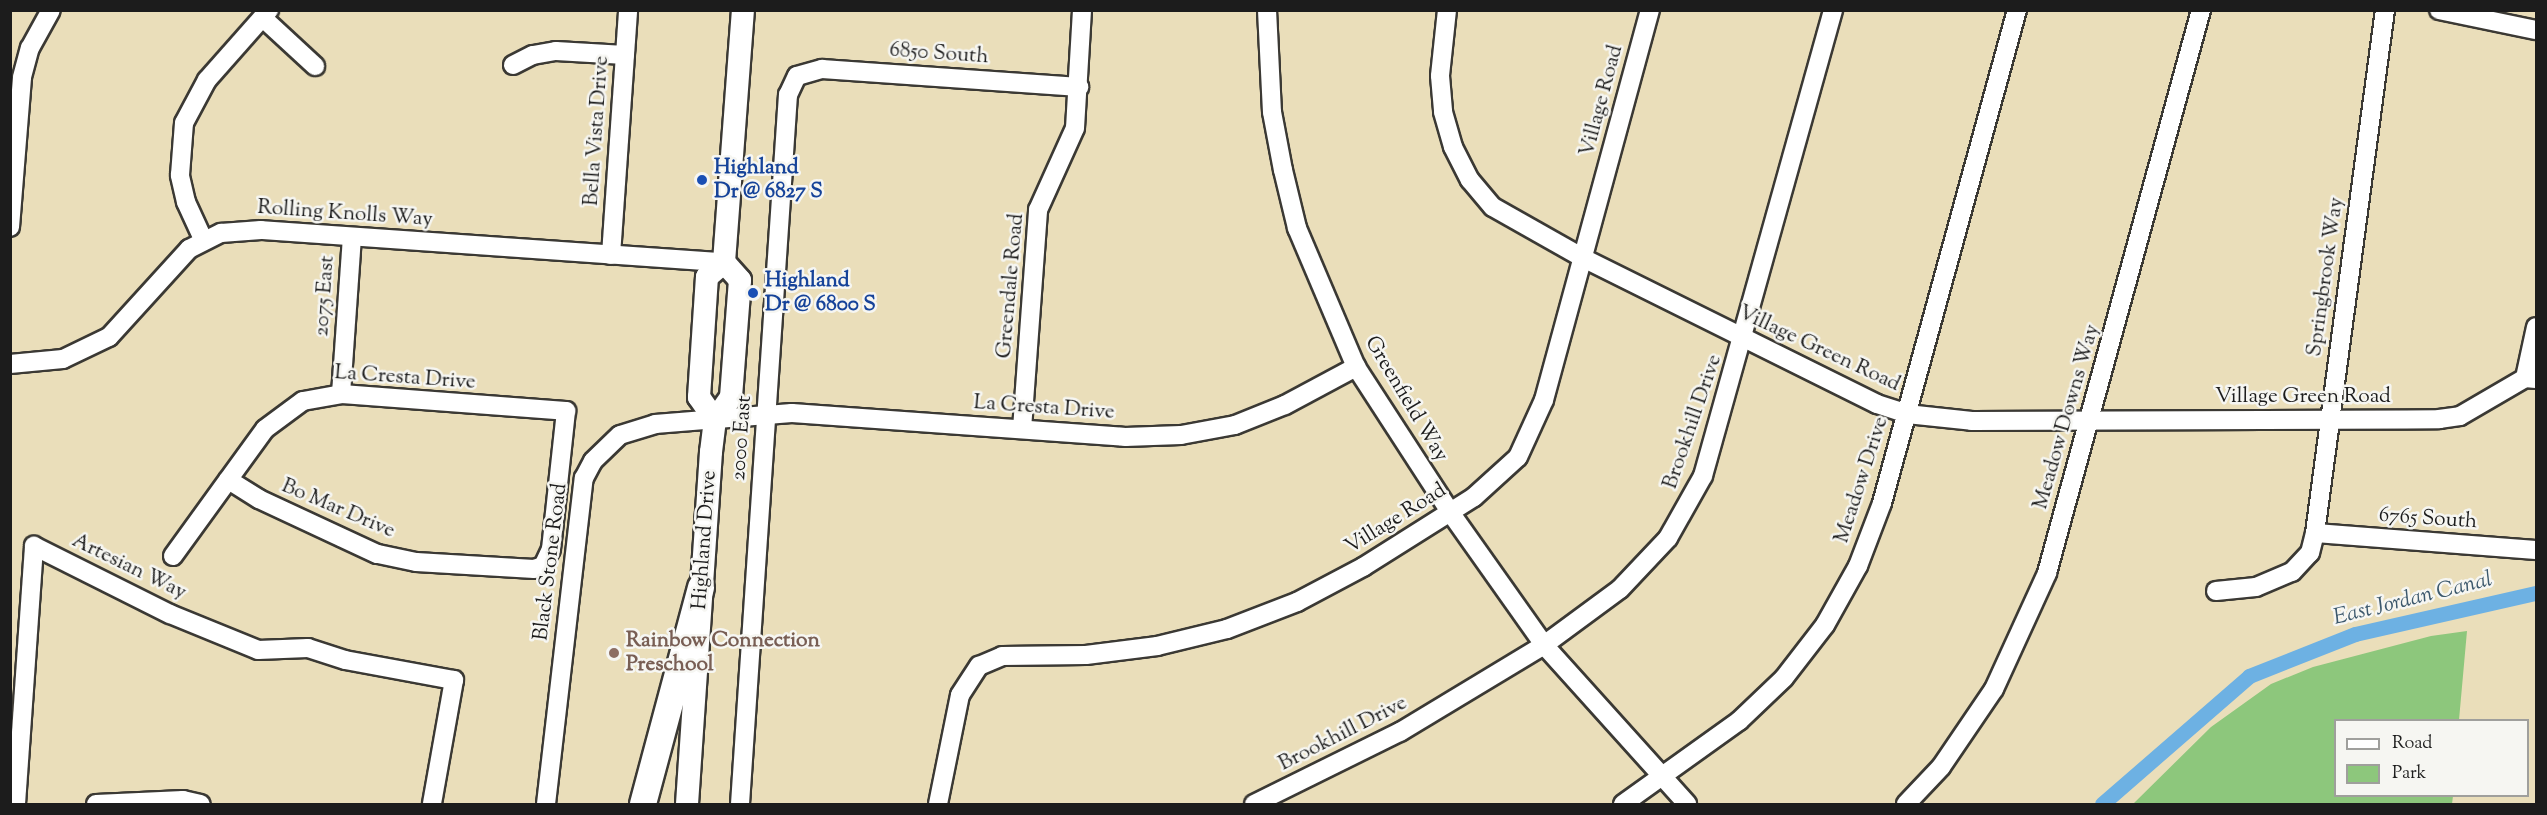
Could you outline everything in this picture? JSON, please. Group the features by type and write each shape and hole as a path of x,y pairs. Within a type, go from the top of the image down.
{"highway":[{"path":"644,804 701,588"}],"main road":[{"path":"715,420 699,397 707,277 724,262 743,10"},
{"name":"Highland Drive","path":"687,804 715,420 731,397 740,279 724,262"}],"street":[{"path":"10,227 22,77 30,48 51,10"},
{"name":"Bella Vista Drive","path":"611,255 628,10"},
{"name":"Greendale Road","path":"1022,429 1038,210 1075,128 1082,10"},
{"name":"Greenfield Way","path":"1268,10 1272,112 1286,182 1298,228 1356,367 1450,512 1544,645 1687,804"},
{"name":"Village Green Road","path":"1447,10 1440,76 1443,112 1453,147 1470,180 1507,218 1834,386 1907,414 1972,422 2330,420 2460,416 2531,379"},
{"name":"Village Road","path":"938,804 960,695 970,675 989,660 1016,655 1086,655 1157,646 1227,629 1297,602 1364,567 1497,479 1518,457 1533,430 1583,258 1650,10"},
{"name":"Brookhill Drive","path":"1254,804 1281,799 1400,732 1544,645 1620,590 1668,538 1703,476 1833,10"},
{"name":"Meadow Drive","path":"1623,804 1663,778 1739,721 1784,678 1825,625 1858,566 1882,503 2017,10"},
{"name":"Meadow Downs Way","path":"1906,804 1941,767 1994,689 2047,573 2201,10"},
{"name":"Springbrook Way","path":"2216,591 2256,587 2292,572 2310,553 2315,533 2385,10"},
{"path":"2439,10 2536,30"},
{"path":"203,239 186,202 180,175 184,123 207,80 266,14 315,66"},
{"path":"513,65 532,55 556,51 625,55"},
{"name":"6850 South","path":"797,76 822,69 1079,87"},
{"name":"2000 East","path":"740,804 788,95 797,76"},
{"name":"Rolling Knolls Way","path":"10,364 63,359 109,337 177,260 203,239 221,233 261,230 724,262"},
{"name":"2075 East","path":"341,394 352,237"},
{"path":"2531,379 2536,327"},
{"name":"La Cresta Drive","path":"715,420 792,413 1125,437 1181,435 1235,425 1285,405 1356,367"},
{"name":"La Cresta Drive","path":"173,556 275,418 303,401 341,394 566,411 551,549 543,566"},
{"name":"Black Stone Road","path":"546,804 584,478 605,447 636,428 715,420"},
{"name":"Bo Mar Drive","path":"228,480 259,499 377,554 416,562 524,570 543,566"},
{"name":"6765 South","path":"2315,533 2536,550"},
{"name":"Artesian Way","path":"16,804 34,546 123,587 170,614 258,650 308,648 345,660 454,680 432,804"},
{"path":"96,804 183,800 201,804"}],"green space":[{"path":"2467,631 2459,719 2334,719 2334,797 2453,797 2452,804 2133,804 2211,727 2271,684 2313,667 2431,636"}],"waterway":[{"name":"East Jordan Canal","path":"2102,804 2249,676 2355,634 2536,593"}],"place":[{"name":"Highland Dr @ 6827 S","path":"702,180"},
{"name":"Highland Dr @ 6800 S","path":"753,293"},
{"name":"Rainbow Connection Preschool","path":"614,653"}]}
